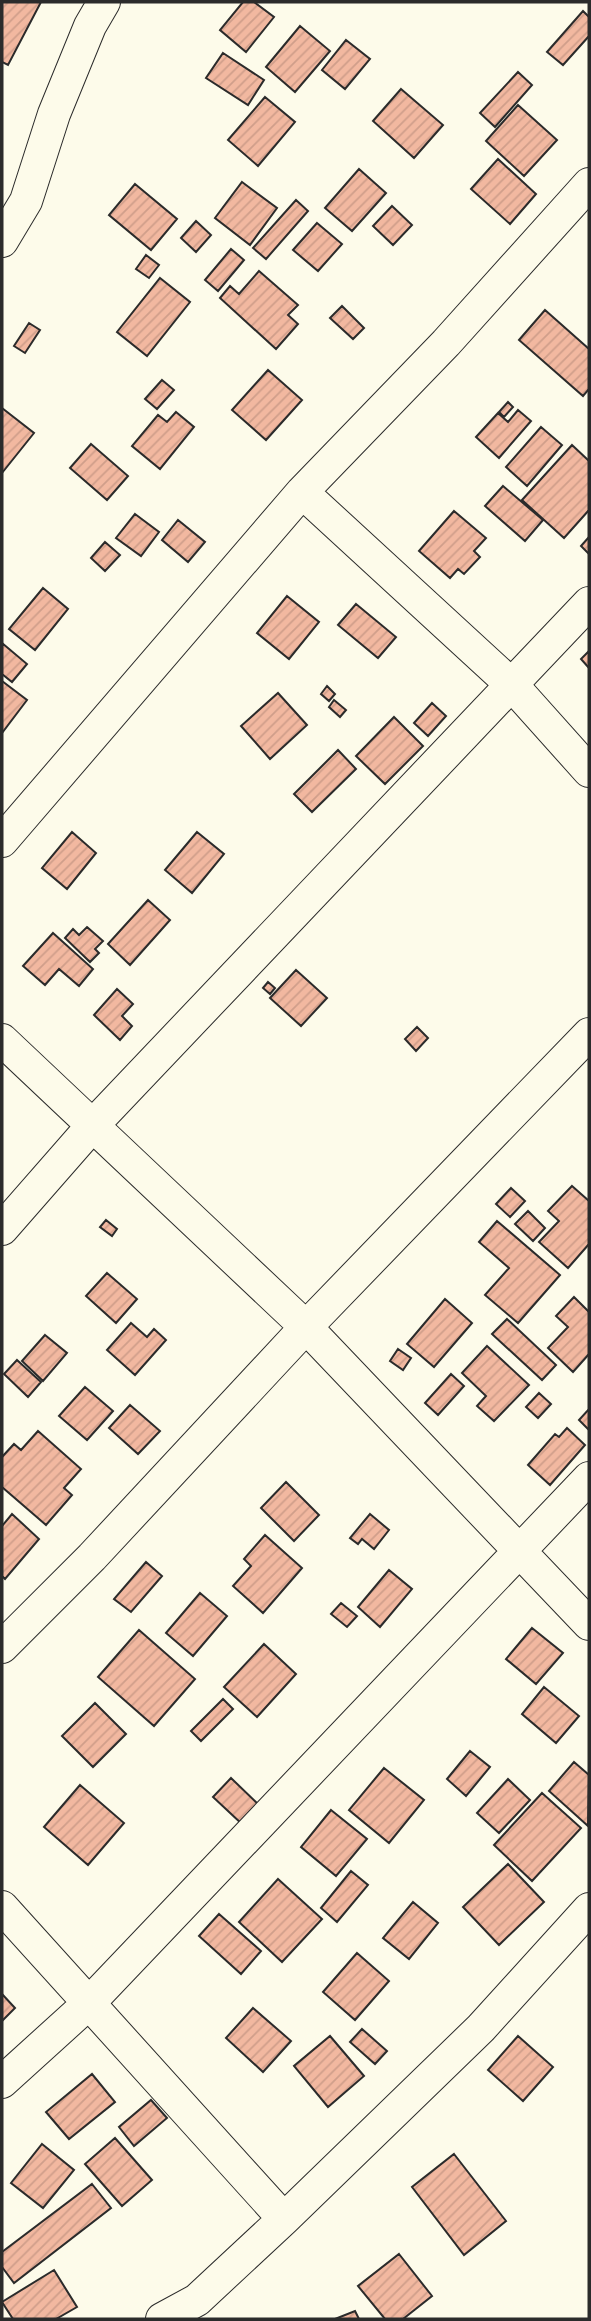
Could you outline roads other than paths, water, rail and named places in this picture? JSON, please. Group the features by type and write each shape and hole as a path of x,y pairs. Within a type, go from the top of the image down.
{"street":[{"path":"2,241 26,201 54,114 90,26 104,2"},
{"path":"2,841 302,492 446,342 589,184"},
{"path":"302,492 513,686 589,772"},
{"path":"2,1229 93,1125 589,603"},
{"path":"2,1647 92,1557 306,1327 589,1034"},
{"path":"2,1040 306,1327 589,1625"},
{"path":"2,2082 89,2003 589,1478"},
{"path":"2,1907 284,2219"},
{"path":"162,2319 197,2300 284,2219 481,2028 589,1909"}]}
